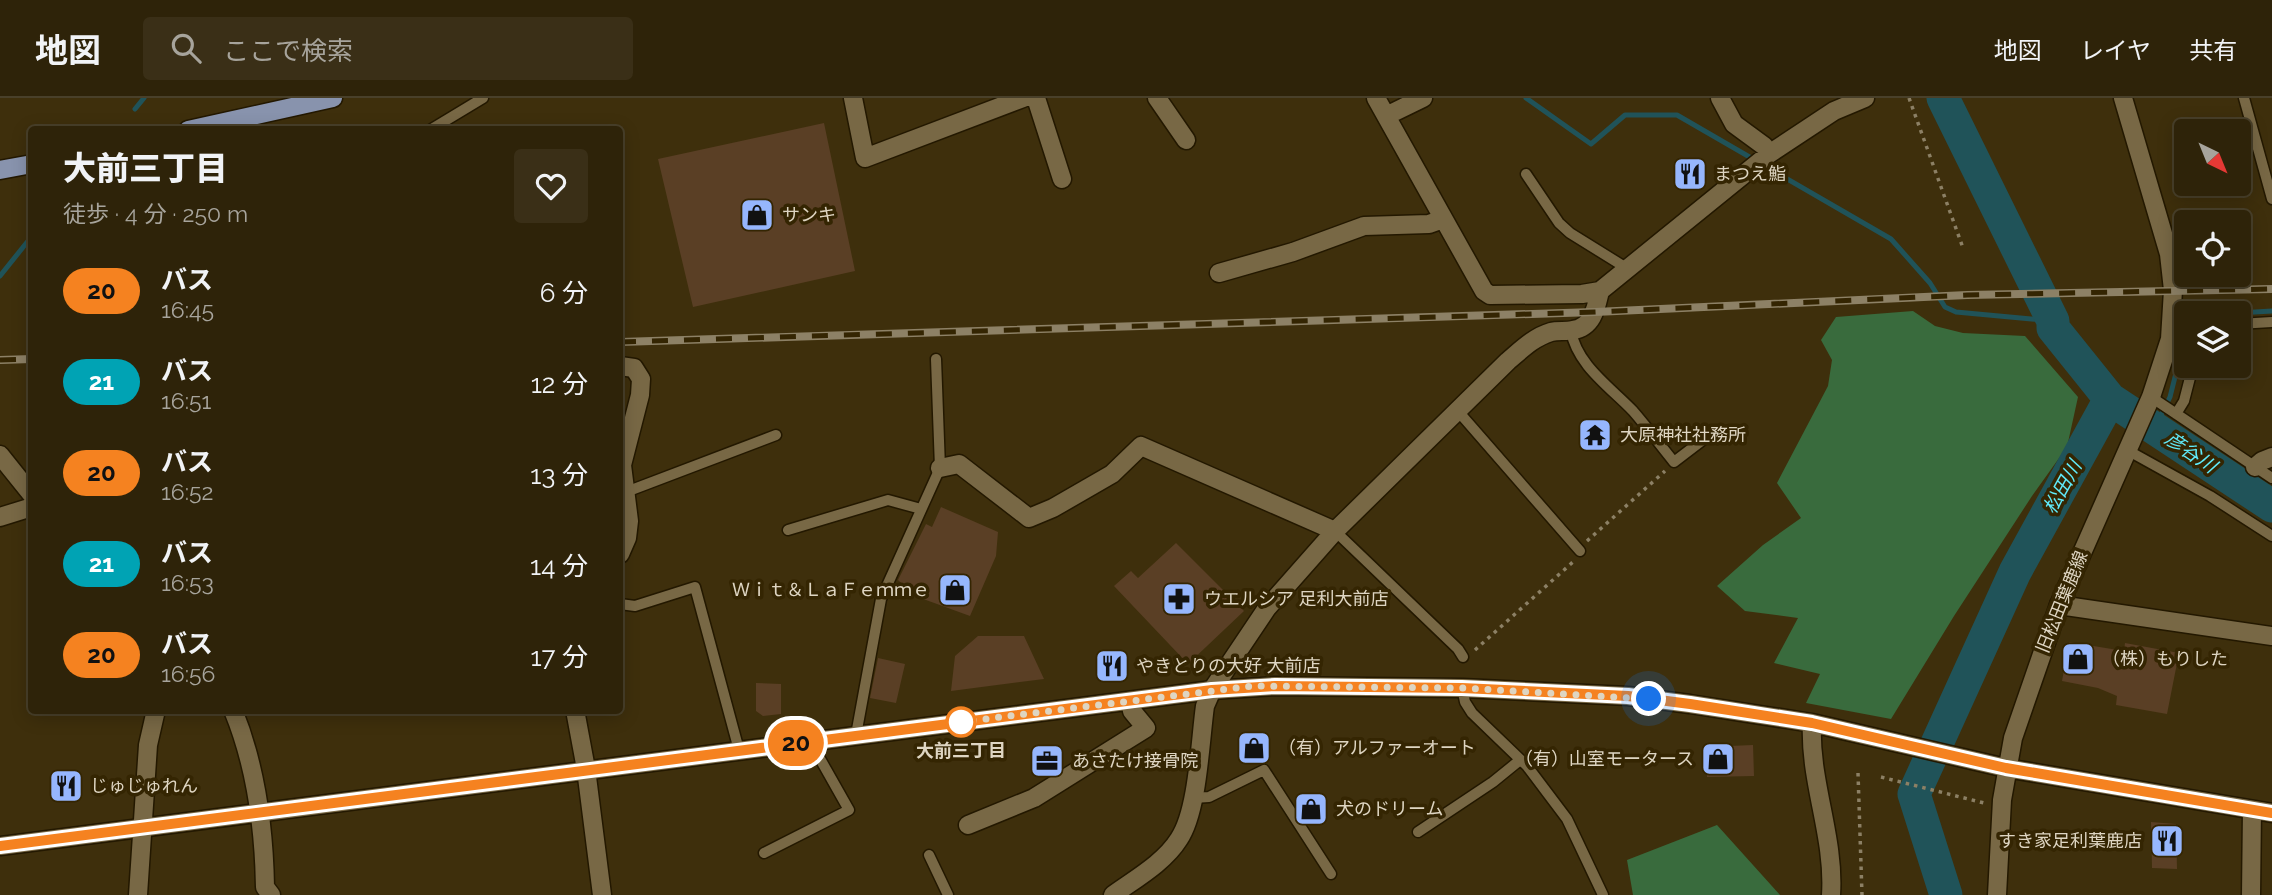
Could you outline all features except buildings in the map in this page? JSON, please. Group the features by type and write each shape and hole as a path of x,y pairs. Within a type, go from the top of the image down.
{"main road":[{"path":"206,126 332,98"},
{"path":"0,170 28,164"}],"street":[{"path":"853,98 865,158 1023,98"},
{"path":"1035,98 1062,179"},
{"path":"1157,98 1186,141"},
{"path":"1376,98 1484,291 1490,295 1582,294 1601,291 1769,154 1834,111 1865,98"},
{"path":"1386,116 1423,98"},
{"path":"1720,98 1734,124 1764,146 1769,154"},
{"name":"旧松田葉鹿線","path":"1997,895 2002,800 2013,738 2059,605 2129,446 2153,403 2170,339 2173,313 2172,270 2123,98"},
{"path":"1219,273 1293,253 1364,226 1429,224 1443,219"},
{"path":"1113,895 1163,857 1179,839 1191,816 1205,706 1212,690 1268,608 1335,531 1508,361 1532,341 1551,332 1571,331 1588,324 1595,312 1601,291"},
{"path":"623,366 634,368 641,379 640,395 623,461"},
{"path":"940,468 959,464 1029,518 1053,508 1112,474 1141,446 1335,531"},
{"path":"0,455 28,490"},
{"path":"2255,467 2272,457"},
{"path":"623,472 629,521 623,547"},
{"path":"0,517 28,508"},
{"path":"2059,605 2272,636"},
{"path":"0,846 1212,690 1275,686 1462,688 1628,696 1812,723 2006,768 2272,813"},
{"path":"968,825 1034,798 1146,728 1132,711 1130,701"},
{"path":"138,895 148,745 155,714"},
{"path":"234,714 260,811 265,887 271,895"},
{"path":"576,714 603,895"},
{"path":"1812,723 1813,766 1826,835 1831,895"},
{"path":"2251,895 2252,810"}],"lane":[{"path":"437,126 483,98"},
{"path":"2244,98 2272,199"},
{"path":"1526,174 1559,223 1570,233 1628,269"},
{"path":"2251,323 2272,322"},
{"path":"1571,331 1573,344 1591,369 1633,412 1674,462 1708,436"},
{"path":"856,735 881,599 940,468 936,359"},
{"path":"2173,412 2183,401 2190,378"},
{"path":"2153,403 2173,412 2272,478"},
{"path":"1457,410 1580,551"},
{"path":"626,492 776,435"},
{"path":"2129,446 2272,536"},
{"path":"788,530 888,500 921,509"},
{"path":"1335,531 1464,657"},
{"path":"623,604 635,606 695,587 739,750"},
{"path":"1462,688 1465,702 1472,713 1550,794 1567,819 1603,895"},
{"path":"764,853 849,810 810,741"},
{"path":"1418,832 1493,782 1520,760"},
{"path":"1193,798 1209,797 1264,770 1331,874"},
{"path":"929,855 948,895"}],"path":[{"path":"1909,98 1963,248"},
{"path":"1858,773 1862,895"},
{"path":"1881,777 1986,803"}],"green space":[{"path":"1913,311 1935,326 1963,333 2025,336 2078,397 2067,447 1954,616 1891,719 1806,703 1820,674 1774,663 1798,618 1745,611 1717,586 1763,545 1801,518 1777,483 1828,386 1832,360 1821,340 1836,317"},
{"path":"1717,825 1780,895 1633,895 1627,860"}],"waterway":[{"path":"135,109 144,98"},
{"path":"1526,98 1591,144 1625,115 1677,115 1891,239 1930,283 1945,307 1956,312 2053,321"},
{"name":"松田川","path":"1943,98 2053,321 2053,328 2110,399 2015,572 1914,794 1946,895"},
{"path":"0,276 28,241"},
{"path":"2251,312 2272,311"},
{"path":"2154,429 2170,397 2175,378"},
{"name":"彦谷川","path":"2110,399 2272,506"}],"railway":[{"path":"623,342 1595,312 1967,295 2272,289"},
{"path":"0,360 28,359"}],"bus line":[{"name":"20","path":"0,846 1253,686 1462,688 1628,696 1812,723 2006,768 2272,813"}],"place":[{"name":"まつえ鮨","path":"1690,174"},
{"name":"サンキ","path":"757,215"},
{"name":"大原神社社務所","path":"1595,435"},
{"name":"Ｗｉｔ＆ＬａＦｅｍｍｅ","path":"955,590"},
{"name":"ウエルシア 足利大前店","path":"1179,599"},
{"name":"（株）もりした","path":"2078,659"},
{"name":"やきとりの大好 大前店","path":"1112,666"},
{"name":"大前三丁目","path":"961,722"},
{"name":"（有）アルファーオート","path":"1254,748"},
{"name":"（有）山室モータース","path":"1718,759"},
{"name":"あさたけ接骨院","path":"1047,761"},
{"name":"じゅじゅれん","path":"66,786"},
{"name":"犬のドリーム","path":"1311,809"},
{"name":"すき家足利葉鹿店","path":"2167,841"}],"route":[{"path":"961,722 1253,686 1462,688 1649,699"}]}
